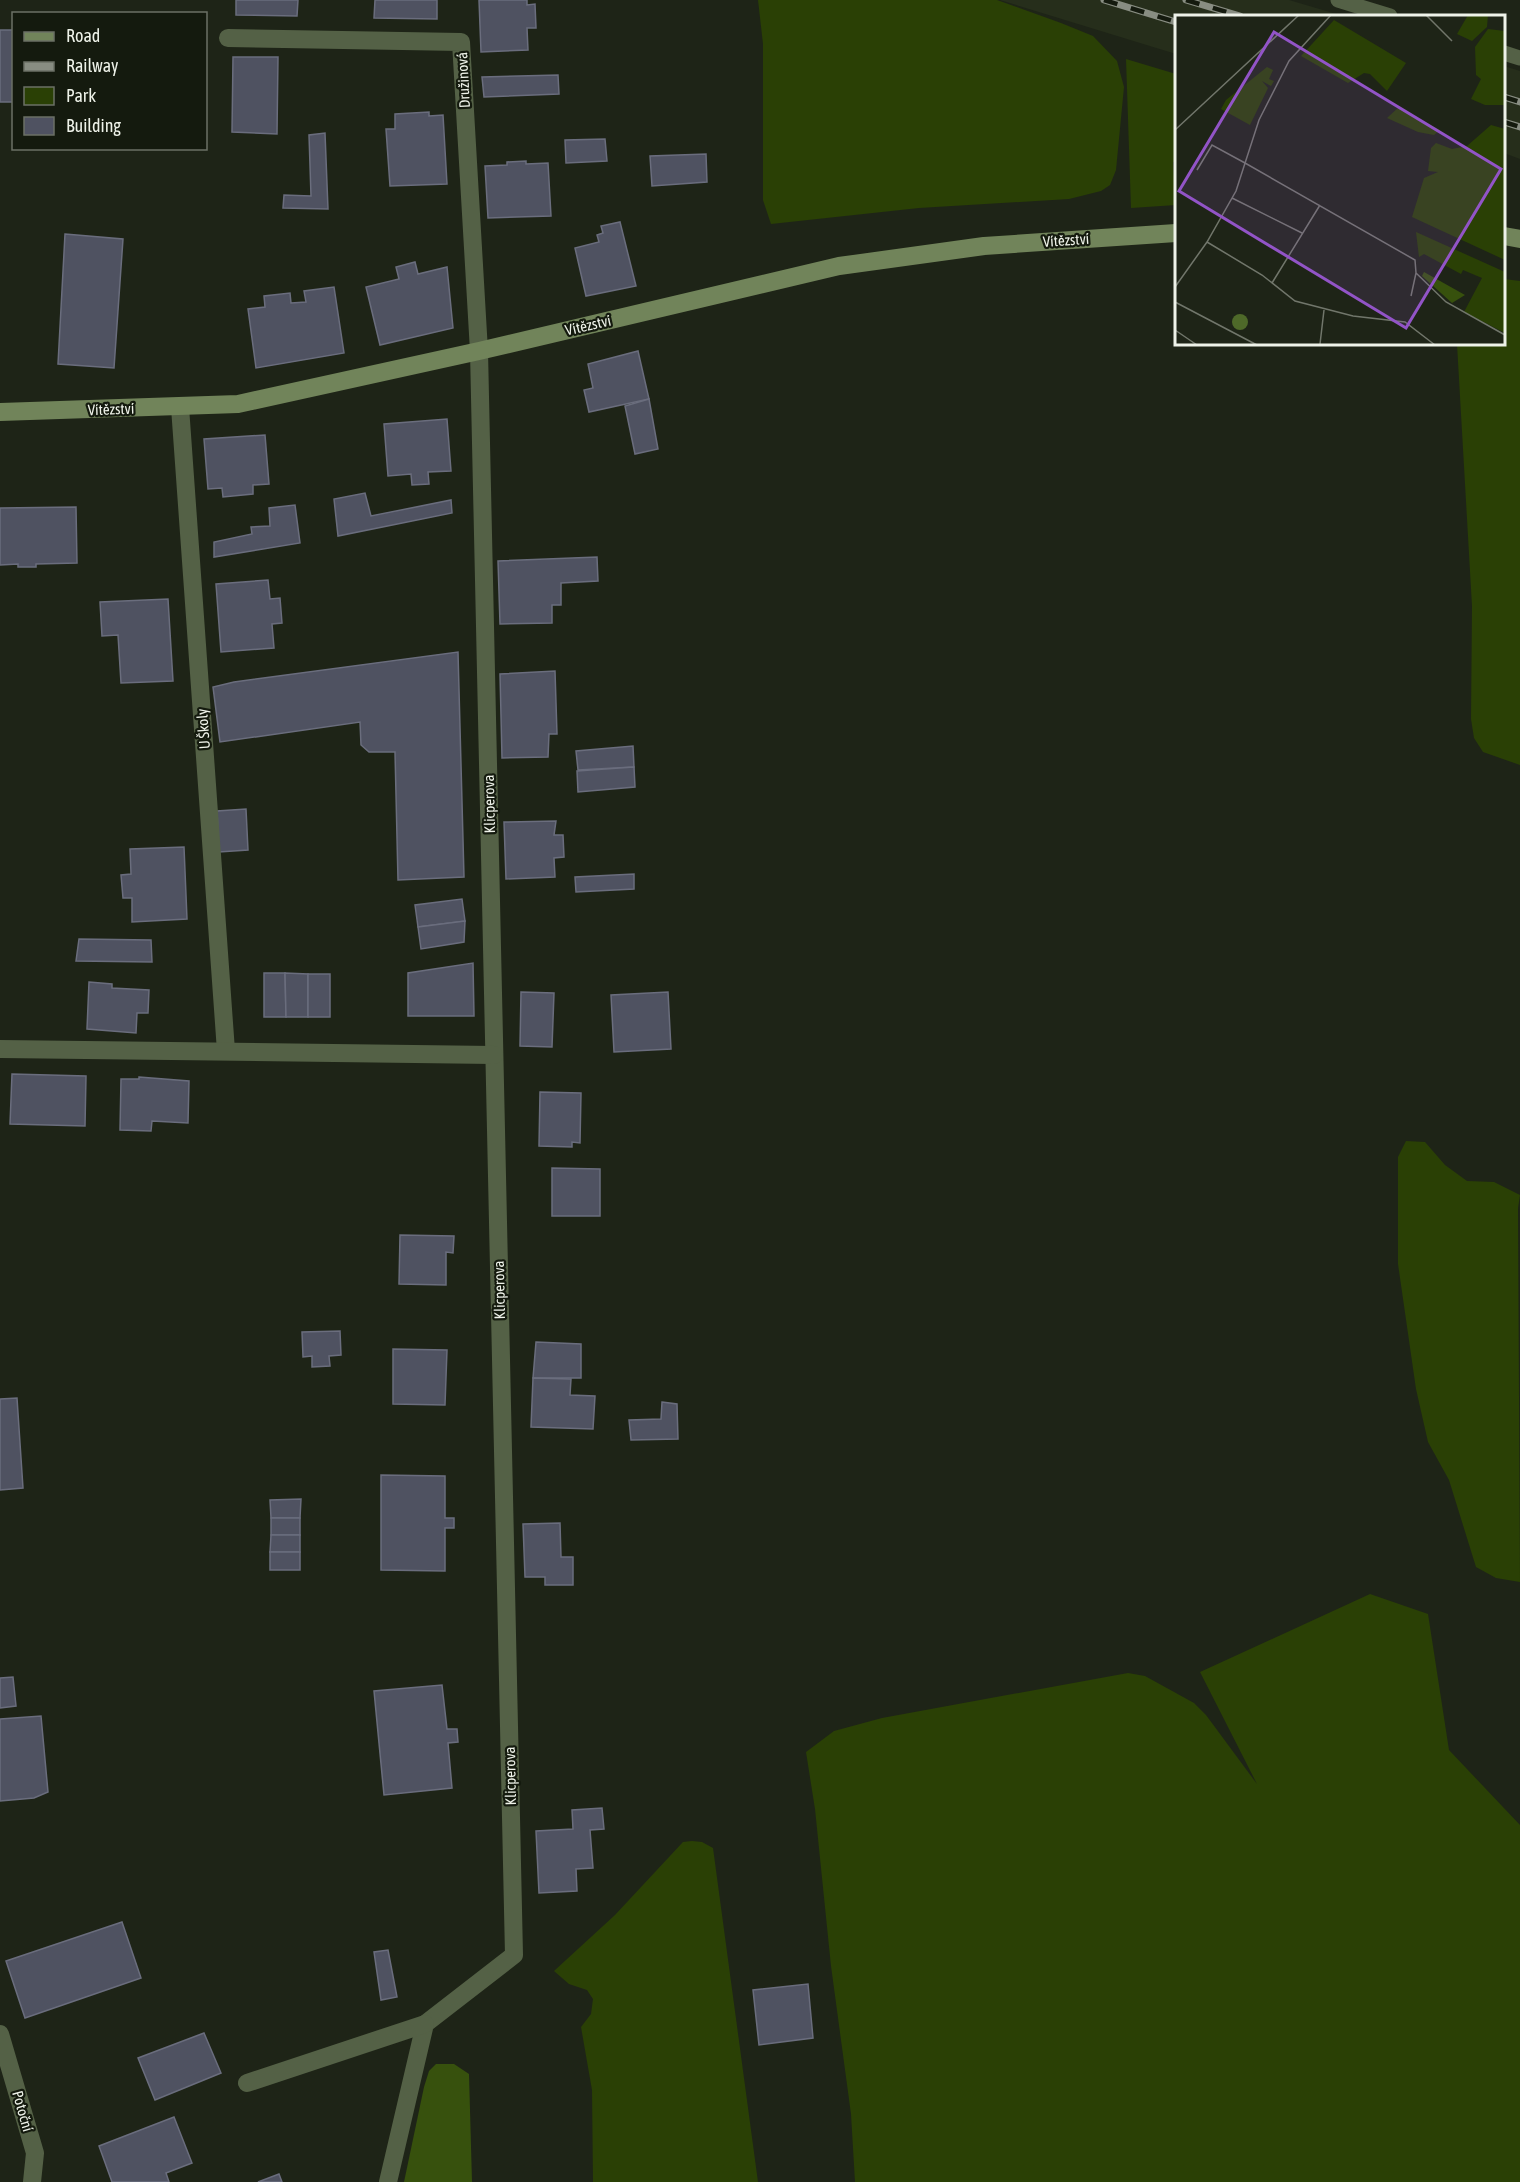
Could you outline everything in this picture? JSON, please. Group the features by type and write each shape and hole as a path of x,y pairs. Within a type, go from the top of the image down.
{"main road":[{"name":"Vítězství","path":"0,412 238,404 479,351 839,266 984,246 1175,233"},
{"path":"1505,236 1520,239"}],"street":[{"name":"Družinová","path":"228,38 461,42 479,351"},
{"name":"Klicperova","path":"424,2024 514,1955 479,351"},
{"name":"U Školy","path":"180,406 226,1051"},
{"path":"0,1049 494,1055"},
{"path":"247,2083 424,2024"},
{"path":"388,2182 424,2024"},
{"name":"Potoční","path":"0,2034 35,2153 32,2182"}],"lane":[{"path":"1338,0 1387,15"},
{"path":"1505,54 1520,58"}],"shaded area":[{"path":"1000,0 1289,0 1340,15 1175,15 1175,54"},
{"path":"1505,66 1520,71 1520,159 1505,153"}],"green space":[{"path":"758,0 997,0 1093,36 1117,61 1124,87 1116,170 1110,185 1101,191 1069,199 919,208 771,224 763,200 763,44"},
{"path":"1126,59 1175,74 1175,162 1173,162 1175,205 1131,208"},
{"path":"1505,279 1520,281 1520,765 1483,752 1474,738 1471,719 1472,606 1457,345 1505,345"},
{"path":"1406,1141 1425,1142 1445,1165 1467,1181 1494,1182 1520,1195 1518,1208 1520,1582 1496,1578 1476,1567 1449,1480 1428,1442 1416,1389 1398,1264 1398,1157"},
{"path":"1370,1594 1428,1614 1449,1750 1520,1825 1520,2182 855,2182 851,2114 831,1966 815,1809 806,1752 834,1731 882,1718 1128,1673 1145,1676 1194,1703 1206,1715 1257,1784 1200,1672"},
{"path":"683,1842 702,1842 713,1848 758,2182 593,2182 592,2090 581,2027 591,2014 593,1999 587,1990 569,1984 554,1971 615,1915"},
{"path":"436,2064 454,2064 469,2074 472,2182 404,2182 424,2087 429,2071"}],"building":[{"path":"236,0 298,0 297,16 236,15"},
{"path":"375,0 437,0 437,19 374,18"},
{"path":"479,0 527,0 527,5 535,4 536,28 527,28 528,50 481,52"},
{"path":"0,30 12,30 12,102 0,102"},
{"path":"233,57 278,57 277,134 232,132"},
{"path":"558,75 559,94 484,97 482,77"},
{"path":"429,112 429,116 443,115 447,184 390,186 386,129 395,129 395,114"},
{"path":"325,133 328,209 283,208 284,195 311,196 309,135"},
{"path":"605,139 607,161 566,163 565,140"},
{"path":"706,154 707,182 652,186 650,156"},
{"path":"526,161 526,164 548,163 551,216 488,218 485,166"},
{"path":"620,222 636,286 586,296 575,248 599,242 597,235 603,233 601,226"},
{"path":"65,234 123,239 114,368 58,364"},
{"path":"415,262 418,274 447,267 453,328 380,345 366,287 399,279 396,267"},
{"path":"334,287 344,353 256,368 248,309 265,307 264,296 290,293 291,303 306,302 304,291"},
{"path":"638,351 649,399 589,412 584,390 593,388 588,364"},
{"path":"649,399 658,449 635,454 625,406"},
{"path":"447,419 451,471 428,472 429,484 412,485 411,474 388,476 384,424"},
{"path":"265,435 269,484 253,485 253,494 223,497 222,488 208,489 204,439"},
{"path":"365,493 371,516 451,500 452,513 338,536 334,499"},
{"path":"295,505 300,543 214,557 214,542 252,534 251,527 270,526 269,508"},
{"path":"76,507 77,563 36,564 36,567 18,567 18,564 0,565 0,508"},
{"path":"597,557 598,581 561,583 561,605 552,605 552,623 500,624 498,561"},
{"path":"268,580 270,599 280,598 282,623 272,624 274,648 221,652 216,584"},
{"path":"168,599 173,681 121,683 118,635 102,636 100,602"},
{"path":"458,652 464,877 398,880 395,752 369,752 361,745 360,722 220,742 213,687 234,682"},
{"path":"555,671 557,734 549,734 548,757 502,758 500,674"},
{"path":"633,746 634,767 578,770 576,751"},
{"path":"634,767 635,787 578,792 577,771"},
{"path":"246,809 248,850 219,852 217,811"},
{"path":"556,821 554,835 563,835 564,857 554,858 555,877 506,879 504,822"},
{"path":"184,847 187,919 132,922 132,898 123,898 121,875 131,874 130,849"},
{"path":"634,874 634,889 576,892 575,877"},
{"path":"462,899 465,921 418,927 415,905"},
{"path":"465,921 464,942 421,949 418,927"},
{"path":"79,939 151,940 152,962 76,961"},
{"path":"473,963 474,1016 408,1016 408,973"},
{"path":"264,973 285,973 286,1017 264,1017"},
{"path":"285,973 308,974 308,1017 286,1017"},
{"path":"308,974 330,974 330,1017 308,1017"},
{"path":"89,982 112,984 112,988 149,990 148,1013 137,1013 136,1033 87,1029"},
{"path":"521,992 554,993 552,1047 520,1046"},
{"path":"668,992 671,1049 614,1052 611,995"},
{"path":"12,1074 86,1076 85,1126 10,1124"},
{"path":"139,1077 189,1081 188,1123 152,1121 151,1131 120,1130 121,1079 139,1079"},
{"path":"540,1092 581,1093 580,1143 572,1142 572,1147 539,1146"},
{"path":"552,1168 600,1169 600,1216 552,1216"},
{"path":"400,1235 454,1236 453,1253 446,1252 446,1285 399,1284"},
{"path":"340,1331 341,1355 329,1356 330,1366 312,1367 312,1356 303,1357 302,1332"},
{"path":"536,1342 581,1344 581,1378 533,1378"},
{"path":"393,1349 447,1350 445,1405 393,1404"},
{"path":"533,1378 571,1379 570,1395 595,1396 593,1429 531,1427"},
{"path":"17,1398 23,1488 0,1490 0,1399"},
{"path":"662,1402 677,1404 678,1439 631,1440 629,1420 661,1419"},
{"path":"381,1475 445,1476 445,1518 454,1518 454,1528 445,1528 445,1571 381,1570"},
{"path":"301,1499 300,1518 271,1518 270,1500"},
{"path":"271,1518 300,1518 300,1535 271,1535"},
{"path":"560,1523 561,1557 573,1557 573,1585 545,1585 545,1577 525,1577 523,1524"},
{"path":"271,1535 300,1535 300,1552 270,1552"},
{"path":"270,1552 300,1552 300,1570 270,1570"},
{"path":"13,1677 16,1706 0,1708 0,1678"},
{"path":"442,1685 447,1729 457,1729 458,1742 448,1743 452,1788 384,1795 374,1691"},
{"path":"41,1716 48,1792 34,1798 0,1801 0,1719"},
{"path":"602,1808 604,1829 590,1830 593,1868 576,1869 577,1891 539,1893 536,1831 573,1829 572,1810"},
{"path":"122,1922 141,1978 25,2018 6,1961"},
{"path":"388,1950 397,1997 381,2000 374,1952"},
{"path":"808,1984 813,2038 759,2045 753,1990"},
{"path":"204,2033 221,2073 155,2100 138,2058"},
{"path":"174,2117 192,2163 166,2173 169,2182 112,2182 99,2146"},
{"path":"279,2174 282,2182 258,2182"}],"railway":[{"path":"1104,0 1175,22"},
{"path":"1186,0 1237,15"},
{"path":"1505,97 1520,102"},
{"path":"1505,122 1520,127"}]}
